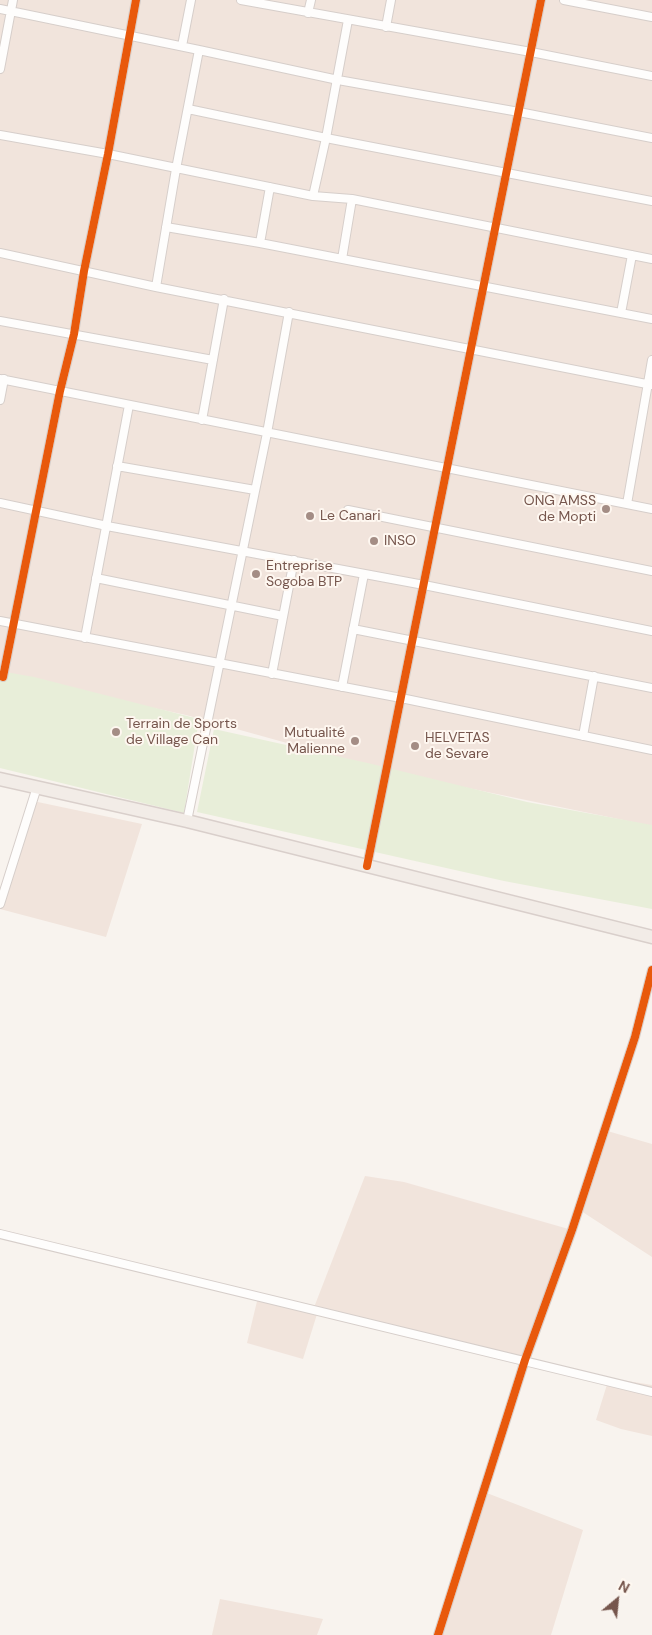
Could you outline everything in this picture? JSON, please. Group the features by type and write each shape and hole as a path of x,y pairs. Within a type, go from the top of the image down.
{"main road":[{"path":"0,779 187,822 652,937"}],"street":[{"path":"0,68 13,0"},
{"path":"3,677 60,391 74,334 84,270 108,154 136,0"},
{"path":"182,46 191,0"},
{"path":"241,0 531,52 652,76"},
{"path":"308,13 311,0"},
{"path":"386,27 391,0"},
{"path":"367,866 541,0"},
{"path":"564,0 652,17"},
{"path":"0,9 338,80 652,138"},
{"path":"313,196 338,80 348,20"},
{"path":"156,287 199,50"},
{"path":"188,109 326,138 652,201"},
{"path":"0,135 108,154 313,196 352,199 652,259"},
{"path":"260,243 270,188"},
{"path":"342,259 352,199"},
{"path":"166,227 260,243 652,319"},
{"path":"0,254 84,270 156,287 650,384"},
{"path":"621,313 632,255"},
{"path":"202,420 224,299"},
{"path":"187,822 267,433 289,312"},
{"path":"0,321 213,360"},
{"path":"627,504 650,384 652,360"},
{"path":"0,400 2,379 652,509"},
{"path":"85,638 129,405"},
{"path":"117,466 255,490"},
{"path":"0,503 107,526 424,585 652,632"},
{"path":"348,510 652,571"},
{"path":"272,674 294,560"},
{"path":"342,687 364,574"},
{"path":"96,578 283,616"},
{"path":"0,621 401,698 652,750"},
{"path":"353,629 652,688"},
{"path":"582,736 594,676"},
{"path":"0,904 37,787"},
{"path":"438,1635 525,1360 572,1230 635,1037 652,970"},
{"path":"0,1234 652,1392"}],"shaded area":[{"path":"0,0 652,0 652,826 395,773 186,715 0,675"},
{"path":"33,801 142,824 106,937 0,909"},
{"path":"604,1130 652,1144 652,1257 578,1209"},
{"path":"365,1176 404,1182 572,1230 525,1360 318,1311 303,1359 247,1343 258,1297 313,1310"},
{"path":"609,1378 652,1385 652,1436 621,1429 596,1420"},
{"path":"479,1490 583,1530 551,1635 434,1635"},
{"path":"220,1599 323,1619 317,1635 212,1635"}],"green space":[{"path":"0,671 34,677 199,719 184,813 0,768"},
{"path":"214,729 372,764 527,802 652,825 652,909 504,881 197,812"}],"cycle path":[{"path":"3,677 60,391 74,334 84,271 108,154 136,0"},
{"path":"367,866 541,0"},
{"path":"438,1635 525,1360 572,1230 635,1037 652,970"}],"place":[{"name":"ONG AMSS de Mopti","path":"606,509"},
{"name":"Le Canari","path":"310,516"},
{"name":"INSO","path":"374,541"},
{"name":"Entreprise Sogoba BTP","path":"256,574"},
{"name":"Terrain de Sports de Village Can","path":"116,732"},
{"name":"Mutualité Malienne","path":"355,741"},
{"name":"HELVETAS de Sevare","path":"415,746"}]}
